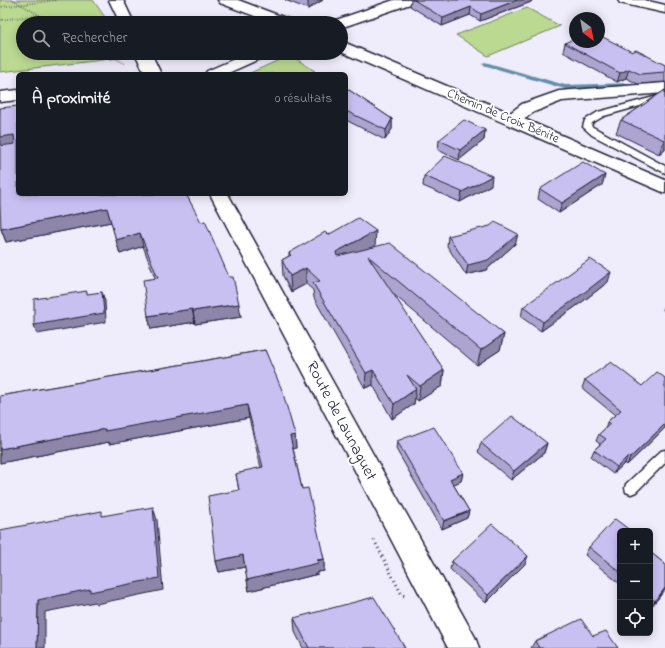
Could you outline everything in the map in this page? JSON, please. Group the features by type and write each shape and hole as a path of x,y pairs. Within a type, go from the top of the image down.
{"street":[{"path":"116,0 124,16"},
{"path":"225,0 267,16"},
{"path":"348,21 408,0"},
{"path":"625,0 665,9"},
{"name":"Chemin de Croix Bénite","path":"348,49 665,187"},
{"path":"146,60 152,72"},
{"path":"218,72 245,60"},
{"path":"512,120 533,105 559,96 665,88"},
{"path":"0,97 16,96"},
{"name":"Route de Launaguet","path":"220,196 464,648"}],"lane":[{"path":"665,96 601,114 588,122 587,127 629,152 665,170"},
{"path":"614,164 629,152"},
{"path":"631,488 665,456"}],"path":[{"path":"13,0 39,15"},
{"path":"0,7 57,0"},
{"path":"31,16 39,15"},
{"path":"0,20 16,18"},
{"path":"117,60 126,64"}],"green space":[{"path":"0,0 93,0 104,16 16,16 16,60 102,60 0,72"},
{"path":"527,8 560,26 488,56 456,35"},
{"path":"279,60 298,60 315,71 313,72 252,72"}],"building":[{"path":"414,0 517,0 481,14 471,7 443,18"},
{"path":"605,38 632,52 636,50 665,65 665,72 640,74 629,69 620,73 574,48 605,48"},
{"path":"348,89 392,119 386,130 348,112"},
{"path":"665,90 664,140 621,120"},
{"path":"16,106 16,196 187,196 201,222 205,221 229,277 233,277 239,304 148,316 143,280 158,278 140,233 116,240 107,208 1,229 0,146 15,144 14,135 0,137 0,108"},
{"path":"464,120 485,130 460,150 439,140"},
{"path":"445,156 492,176 462,192 424,176"},
{"path":"583,162 605,175 562,203 540,189"},
{"path":"358,218 376,231 336,252 337,256 390,243 504,334 481,350 368,256 444,370 420,386 407,375 416,389 394,404 373,370 366,373 313,283 320,281 306,268 290,276 282,260 291,255 289,253 325,232 328,235"},
{"path":"495,222 518,234 488,260 468,265 448,236 490,226"},
{"path":"590,259 611,272 543,322 523,307"},
{"path":"87,291 87,294 102,292 104,313 34,325 34,299"},
{"path":"265,350 282,390 295,435 290,436 302,489 308,488 324,559 317,560 318,563 247,580 243,555 216,561 208,496 239,490 236,474 263,467 247,405 105,431 105,429 0,449 0,396"},
{"path":"611,362 642,386 657,372 665,378 665,424 630,458 628,456 617,467 594,450 606,439 599,434 610,424 607,422 621,410 585,380"},
{"path":"512,416 547,443 514,471 481,443"},
{"path":"434,427 463,473 450,479 469,511 444,521 397,441"},
{"path":"153,507 159,578 90,592 90,589 38,600 37,648 0,648 0,530 102,511 102,516"},
{"path":"615,519 627,528 617,528 617,570 589,547"},
{"path":"492,524 528,556 488,595 452,561"},
{"path":"653,554 665,564 665,588 655,601 653,599"},
{"path":"374,597 405,648 309,648 294,618"},
{"path":"581,619 593,636 606,631 618,648 539,648 535,641"}],"waterway":[{"path":"485,64 565,87 631,85"}]}
